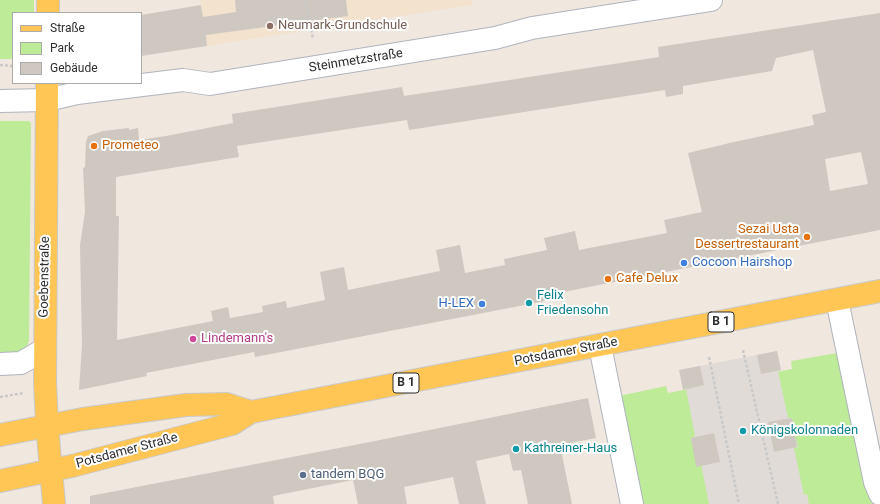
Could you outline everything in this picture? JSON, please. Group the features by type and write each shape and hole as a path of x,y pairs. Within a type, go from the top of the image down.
{"main road":[{"path":"48,0 48,12"},
{"name":"Goebenstraße","path":"47,92 45,349 47,425 54,504"},
{"name":"Potsdamer Straße","path":"0,481 50,471 232,424 251,412 880,291"},
{"name":"Potsdamer Straße","path":"0,435 47,425 186,405 226,404 251,412"}],"street":[{"name":"Steinmetzstraße","path":"0,101 47,92 77,93 183,80 210,84 495,38 532,28 710,0"},
{"path":"837,300 874,482 880,494"},
{"path":"600,346 632,504"},
{"path":"0,364 21,362 45,349"}],"path":[{"path":"306,0 314,39"},
{"path":"0,65 12,66"},
{"path":"743,350 778,504"},
{"path":"708,357 739,504"},
{"path":"0,397 29,392"}],"shaded area":[{"name":"Neumark-Grundschule","path":"200,0 472,0 472,5 207,46"},
{"name":"Königskolonnaden","path":"777,351 781,370 778,371 788,418 792,418 793,439 796,439 798,447 794,448 804,495 807,494 809,504 709,504 697,444 692,445 691,438 695,436 686,389 679,370"}],"green space":[{"path":"0,0 34,0 34,12 12,12 12,59 0,59"},
{"path":"0,121 29,121 31,123 29,340 27,347 21,353 0,354"},
{"path":"837,353 865,486 873,504 642,504 619,396 666,386 668,393 792,369 791,361"}],"building":[{"path":"235,0 346,0 348,16 206,35 207,46 142,56 142,15 201,5 203,17 236,12"},
{"path":"880,13 880,230 553,294 554,299 530,304 255,357 254,352 146,373 147,376 79,390 82,345 80,245 85,212 83,168 85,167 86,142 88,136 103,131 129,128 129,130 138,128 139,140 166,136 233,123 232,114 402,87 404,96 659,57 658,47","holes":["813,50 826,112 812,115 814,125 688,153 702,212 664,220 667,233 579,250 575,231 544,238 547,250 504,259 505,265 465,273 460,245 436,250 440,271 348,290 344,267 320,272 325,300 287,308 286,301 262,306 263,312 230,318 228,307 211,311 213,321 117,340 119,216 116,216 116,177 239,157 237,146 407,120 409,130 665,90 666,97 683,94 683,86 772,71 776,58","861,152 868,184 830,191 825,159"]},
{"path":"777,351 781,370 761,374 757,355"},
{"path":"700,366 704,385 683,390 679,370"},
{"path":"588,398 596,438 560,445 572,504 528,504 521,470 513,471 509,454 476,461 486,504 459,504 453,477 404,487 407,504 358,504 353,480 273,496 274,504 90,504 90,496"},
{"path":"792,418 797,447 774,452 768,422"},
{"path":"714,433 720,462 696,467 691,438"}],"place":[{"name":"Neumark-Grundschule","path":"270,26"},
{"name":"Prometeo","path":"94,146"},
{"name":"Sezai Usta Dessertrestaurant","path":"807,237"},
{"name":"Cocoon Hairshop","path":"684,263"},
{"name":"Cafe Delux","path":"608,279"},
{"name":"Felix Friedensohn","path":"529,303"},
{"name":"H-LEX","path":"482,304"},
{"name":"Lindemann's","path":"193,339"},
{"name":"Königskolonnaden","path":"743,431"},
{"name":"Kathreiner-Haus","path":"516,449"},
{"name":"tandem BQG","path":"303,475"}]}
